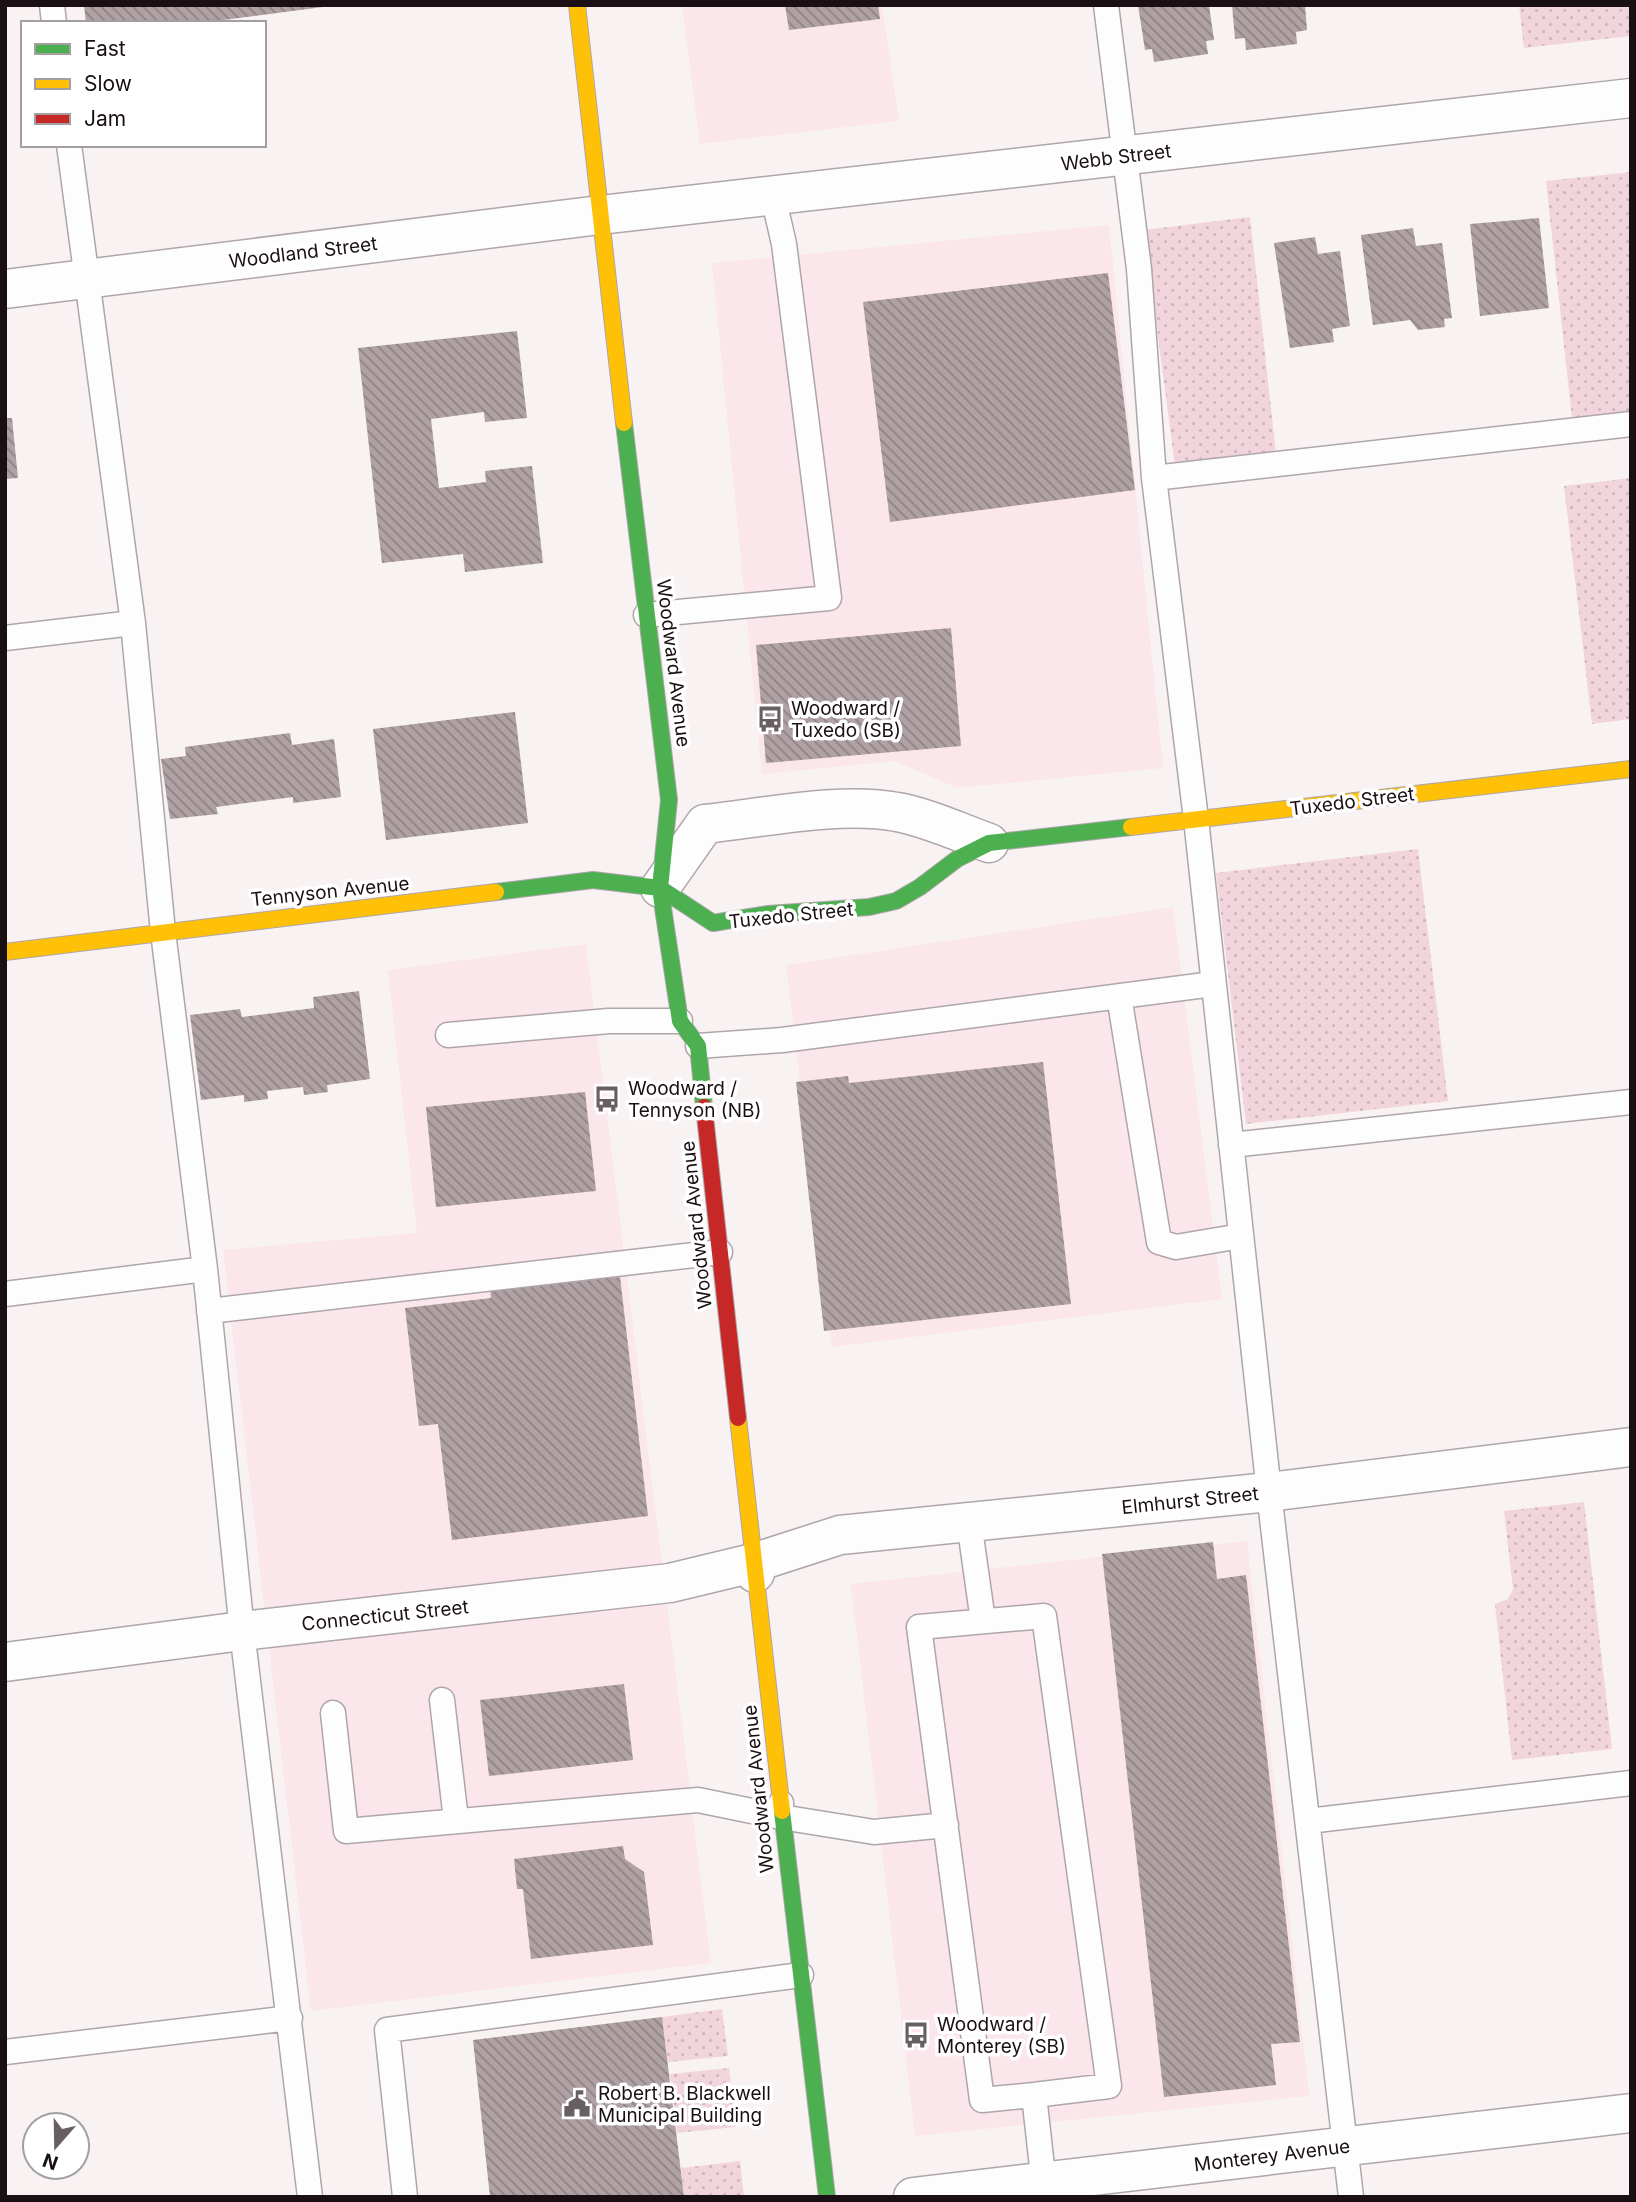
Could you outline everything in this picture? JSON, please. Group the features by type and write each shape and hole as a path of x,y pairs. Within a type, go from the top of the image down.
{"main road":[{"name":"Woodward Avenue","path":"577,5 669,800 660,888 680,1021 698,1046 780,1791"},
{"name":"Tuxedo Street","path":"660,888 713,923 768,914 869,906 896,901 957,859 989,843 1631,769"},
{"name":"Tennyson Avenue","path":"5,952 593,880 660,888"},
{"name":"Woodward Avenue","path":"781,1816 827,2197"}],"street":[{"name":"Webb Street","path":"600,215 1631,98"},
{"name":"Woodland Street","path":"5,289 600,215"},
{"name":"Tuxedo Street","path":"660,888 705,824 845,809 872,810 898,812 989,843"},
{"name":"Elmhurst Street","path":"754,1568 840,1535 1269,1492 1631,1447"},
{"name":"Connecticut Street","path":"5,1662 242,1631 670,1583 754,1568"},
{"name":"Monterey Avenue","path":"913,2197 1044,2189 1346,2146 1631,2113"}],"lane":[{"path":"1106,5 1139,270 1154,478 1196,819 1269,1492 1352,2197"},
{"path":"69,147 133,624 163,932 205,1269 242,1631 310,2197"},
{"path":"646,615 829,598 784,244 774,196"},
{"path":"1154,478 1631,424"},
{"path":"5,638 133,624"},
{"path":"698,1046 782,1040 1213,984"},
{"path":"1119,996 1159,1242 1176,1247 1241,1236"},
{"path":"448,1035 608,1021 680,1021"},
{"path":"1231,1146 1631,1102"},
{"path":"209,1311 720,1252"},
{"path":"5,1294 205,1269"},
{"path":"969,1522 982,1621"},
{"path":"1044,1616 1109,2086 982,2100 919,1627 982,1621 1044,1616"},
{"path":"442,1700 456,1820"},
{"path":"333,1713 346,1831 698,1800 874,1832 946,1825"},
{"path":"1308,1821 1631,1783"},
{"path":"780,1791 781,1816"},
{"path":"405,2197 387,2030 801,1975"},
{"path":"5,2052 290,2018"},
{"path":"1034,2095 1044,2189"}],"shaded area":[{"path":"682,5 882,5 899,121 700,144"},
{"path":"1519,5 1631,5 1631,36 1524,48"},
{"path":"1631,172 1631,412 1572,418 1546,181"},
{"path":"1250,217 1276,454 1175,466 1144,230"},
{"path":"1109,225 1163,768 957,788 895,761 762,774 712,263"},
{"path":"1631,478 1631,719 1592,724 1564,486"},
{"path":"1418,849 1448,1101 1246,1124 1216,873"},
{"path":"1173,907 1222,1299 832,1347 786,965"},
{"path":"586,944 711,1963 311,2011 223,1250 417,1233 388,970"},
{"path":"1584,1502 1612,1749 1512,1760 1495,1604 1508,1599 1513,1589 1504,1511"},
{"path":"1247,1541 1309,2096 915,2136 851,1584"},
{"path":"722,2009 728,2056 668,2062 662,2017"},
{"path":"729,2068 736,2127 677,2133 670,2074"},
{"path":"740,2161 744,2197 684,2197 681,2168"}],"building":[{"path":"84,5 323,5 215,21 86,21"},
{"path":"785,5 878,5 880,19 789,30"},
{"path":"1138,5 1209,5 1214,40 1206,41 1208,54 1154,62 1152,49 1145,50"},
{"path":"1232,5 1305,5 1307,30 1296,32 1297,44 1246,50 1245,38 1235,39"},
{"path":"1539,218 1549,308 1480,316 1470,224"},
{"path":"1413,228 1416,246 1442,243 1452,318 1444,319 1445,327 1418,330 1410,320 1373,325 1361,235"},
{"path":"1315,237 1318,254 1340,251 1350,326 1332,329 1334,342 1290,348 1274,243"},
{"path":"1108,273 1135,490 890,522 863,302"},
{"path":"517,331 527,418 485,422 484,412 431,419 439,488 486,482 485,471 532,466 543,563 465,572 463,554 382,563 358,348"},
{"path":"5,418 12,418 18,478 5,479"},
{"path":"951,628 961,746 766,763 756,645"},
{"path":"515,712 528,823 386,840 373,729"},
{"path":"290,733 292,745 334,739 341,797 293,803 293,797 216,807 218,814 170,819 161,759 186,756 185,747"},
{"path":"359,991 370,1079 327,1085 328,1092 304,1095 303,1087 267,1091 268,1099 244,1102 244,1095 201,1100 190,1015 240,1009 242,1017 314,1008 313,997"},
{"path":"1043,1062 1071,1304 824,1331 796,1082 848,1076 849,1083"},
{"path":"585,1092 596,1191 436,1207 426,1107"},
{"path":"612,1273 613,1278 620,1277 648,1516 452,1540 438,1424 419,1426 405,1308 491,1298 490,1287"},
{"path":"1213,1542 1217,1579 1246,1575 1300,2042 1271,2044 1276,2085 1164,2097 1102,1554"},
{"path":"624,1684 633,1760 489,1776 480,1700"},
{"path":"623,1846 625,1859 644,1872 653,1945 531,1959 523,1889 517,1889 514,1859"},
{"name":"Robert B. Blackwell Municipal Building","path":"662,2017 684,2197 490,2197 473,2040"}],"traffic: fast":[{"path":"624,423 669,800 660,888 680,1021 698,1046 704,1107"},
{"path":"496,892 593,880 660,888 713,923 768,914 869,907 896,901 957,859 989,843 1131,827"},
{"path":"782,1811 827,2197"}],"traffic: slow":[{"path":"577,5 624,423"},
{"path":"1131,827 1631,769"},
{"path":"5,952 496,892"},
{"path":"738,1418 782,1811"}],"traffic: jam":[{"path":"704,1107 738,1418"}],"place":[{"name":"Woodward / Tuxedo (SB)","path":"770,719"},
{"name":"Woodward / Tennyson (NB)","path":"607,1099"},
{"name":"Woodward / Monterey (SB)","path":"916,2035"},
{"name":"Robert B. Blackwell Municipal Building","path":"577,2104"}]}
